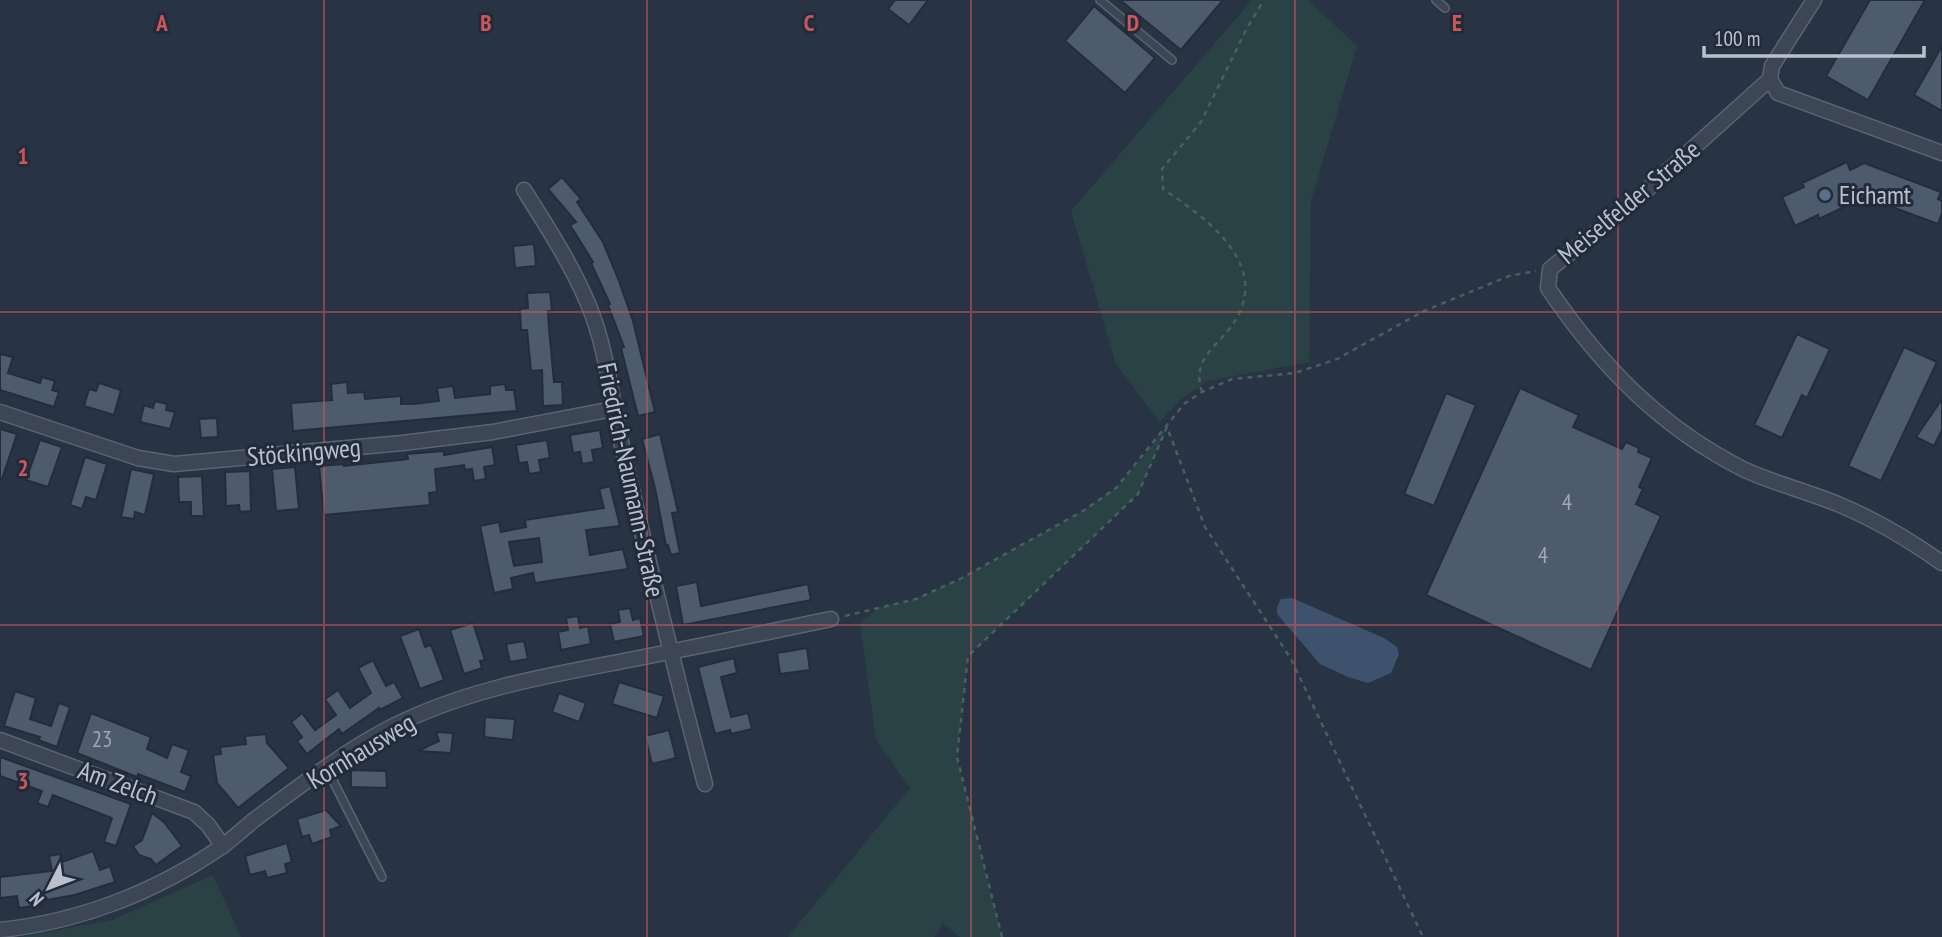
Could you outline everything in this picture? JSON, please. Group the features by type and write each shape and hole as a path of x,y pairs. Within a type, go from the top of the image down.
{"street":[{"name":"Meiselfelder Straße","path":"1814,0 1772,66 1770,79 1632,203 1550,269 1548,288 1572,324 1625,385 1686,436 1747,470 1842,506 1916,545 1942,563"},
{"path":"1770,79 1779,93 1942,153"},
{"name":"Friedrich-Naumann-Straße","path":"524,190 563,252 590,307 606,364 613,409 670,652 705,784"},
{"name":"Stöckingweg","path":"0,412 138,458 174,464 493,432 613,409"},
{"name":"Kornhausweg","path":"0,930 61,921 107,906 189,868 327,769 403,721 480,692 550,675 831,619"},
{"name":"Am Zelch","path":"0,740 194,812 208,825 223,846"}],"lane":[{"path":"1100,0 1172,60"},
{"path":"1436,0 1445,8"},
{"path":"327,769 382,877"}],"path":[{"path":"1202,392 1198,381 1205,355 1231,326 1243,304 1247,287 1243,270 1218,231 1163,189 1162,169 1201,122 1247,28 1264,0"},
{"path":"831,619 916,598 960,579 1083,511 1116,488 1184,404 1202,392 1232,379 1295,373 1337,359 1424,311 1508,276 1550,269"},
{"path":"1002,937 957,757 968,656 1138,494 1167,427"},
{"path":"1167,427 1205,527 1291,659 1423,937"}],"green space":[{"path":"1252,0 1308,0 1357,46 1311,201 1309,362 1207,381 1180,400 1160,422 1116,364 1071,211"},
{"path":"1167,427 1138,494 968,656 957,758 1002,937 960,937 943,923 934,937 788,937 910,788 876,740 860,623 878,608 916,599 960,579 1083,511 1116,488"},
{"path":"213,875 241,937 20,937 112,920"}],"water":[{"path":"1292,598 1384,638 1397,647 1399,654 1391,673 1368,683 1320,664 1277,614 1281,599"}],"building":[{"path":"895,0 928,0 909,25 888,9"},
{"path":"1120,0 1223,0 1181,50"},
{"path":"1870,0 1925,0 1868,100 1826,76"},
{"path":"1094,6 1155,58 1125,93 1065,41"},
{"path":"1942,46 1942,111 1914,95"},
{"path":"1847,162 1850,170 1864,163 1941,192 1938,199 1942,201 1942,213 1938,224 1879,202 1876,204 1865,197 1819,219 1818,215 1795,226 1782,197 1804,187 1802,183"},
{"path":"562,177 581,199 577,202 603,242 619,281 633,321 655,412 638,416 621,348 624,347 608,305 610,304 591,263 593,262 570,225 576,222 548,189"},
{"path":"534,244 536,266 515,268 513,246"},
{"path":"550,292 552,311 548,311 554,382 562,382 563,405 543,406 542,370 531,371 527,330 521,330 520,309 528,308 527,293"},
{"path":"1797,334 1830,349 1807,398 1802,395 1782,438 1754,425"},
{"path":"1904,347 1937,362 1881,481 1848,466"},
{"path":"0,354 13,357 8,373 40,383 42,377 55,381 52,390 59,392 54,407 0,390"},
{"path":"347,382 348,393 364,392 365,399 401,396 401,404 439,401 437,388 453,386 455,398 490,394 490,386 505,384 506,390 514,390 517,411 293,431 291,403 332,400 331,384"},
{"path":"99,383 121,390 114,415 84,406 89,389 96,391"},
{"path":"1520,388 1579,415 1573,427 1622,449 1626,442 1639,448 1638,452 1652,458 1639,487 1643,489 1636,504 1661,516 1591,670 1426,595"},
{"path":"1446,393 1476,405 1434,506 1404,494"},
{"path":"1942,399 1942,430 1934,446 1916,437"},
{"path":"155,401 167,404 166,410 175,412 170,429 140,422 144,405 153,408"},
{"path":"217,418 218,437 201,438 199,419"},
{"path":"0,429 17,434 2,479 0,479"},
{"path":"600,430 603,448 592,450 594,462 582,464 580,452 573,453 570,435"},
{"path":"660,434 678,512 672,513 680,553 671,555 668,545 666,546 642,439"},
{"path":"40,440 62,447 48,487 26,480"},
{"path":"547,440 550,458 539,460 541,472 529,474 527,462 519,463 516,445"},
{"path":"492,447 495,465 484,467 486,479 474,481 472,469 465,470 464,465 435,469 437,492 429,493 430,505 324,515 319,466 408,459 407,454 444,451 444,455"},
{"path":"85,457 107,464 96,500 86,497 82,509 70,505"},
{"path":"295,467 299,509 276,511 272,469"},
{"path":"131,469 154,474 145,515 135,512 134,519 121,517"},
{"path":"250,471 251,511 240,512 239,505 226,506 225,472"},
{"path":"202,476 204,516 191,516 191,502 179,502 178,477"},
{"path":"610,486 620,526 586,530 590,555 623,549 628,569 535,583 533,573 511,578 513,589 494,593 480,526 499,522 501,532 526,527 525,520 604,508 599,489","holes":["539,538 542,562 514,566 509,542"]},
{"path":"697,582 701,606 808,584 811,600 683,625 676,586"},
{"path":"630,608 633,620 640,618 644,636 614,642 610,624 620,622 618,610"},
{"path":"578,616 580,628 588,626 591,644 561,650 558,632 568,630 566,618"},
{"path":"473,623 485,660 480,661 482,668 464,674 450,630"},
{"path":"419,629 425,647 431,645 444,680 420,689 400,636"},
{"path":"524,641 528,659 510,662 506,644"},
{"path":"807,648 810,670 780,674 777,653"},
{"path":"734,658 737,673 721,677 731,717 748,713 752,729 731,734 730,730 715,734 698,667"},
{"path":"373,660 386,686 394,682 403,698 380,710 379,708 342,734 339,729 307,754 297,741 302,737 291,722 302,713 315,730 336,715 325,699 338,690 350,708 371,693 358,668"},
{"path":"619,682 664,696 657,718 612,704"},
{"path":"15,691 36,698 30,719 51,726 59,703 70,707 57,747 38,740 40,737 4,726"},
{"path":"559,693 586,703 579,722 552,712"},
{"path":"91,713 151,737 147,749 167,758 172,744 189,750 181,772 191,776 185,792 138,774 137,777 77,753"},
{"path":"485,717 515,719 513,740 484,737"},
{"path":"669,730 676,758 652,764 645,736"},
{"path":"436,732 453,733 451,753 418,751 439,741"},
{"path":"266,734 267,743 289,768 238,808 217,783 213,755 221,754 220,747 246,744 245,736"},
{"path":"0,757 131,804 116,846 104,842 112,818 53,795 48,807 37,803 42,791 0,776"},
{"path":"351,770 386,771 387,788 351,787"},
{"path":"326,810 341,826 330,830 332,837 312,844 309,835 302,837 297,819"},
{"path":"152,813 164,822 182,846 156,865 151,859 139,855 133,846 142,840"},
{"path":"287,843 292,862 285,864 287,873 267,878 265,871 250,875 245,856"},
{"path":"93,851 100,870 110,866 115,882 75,895 40,901 41,905 19,908 17,896 0,898 0,877 52,871 49,856 60,854 62,862"}],"place":[{"name":"Eichamt","path":"1825,195"}]}
